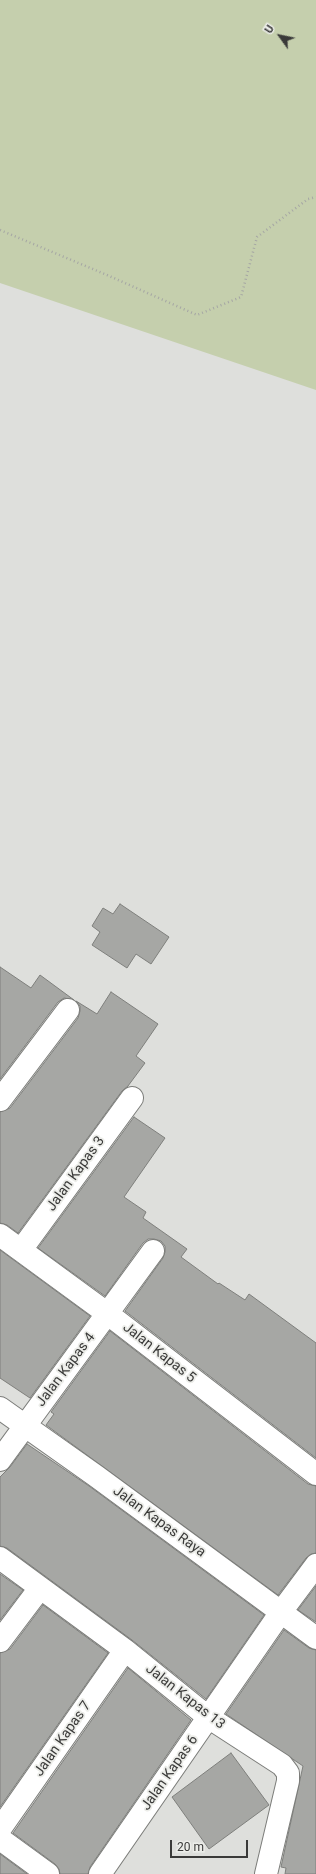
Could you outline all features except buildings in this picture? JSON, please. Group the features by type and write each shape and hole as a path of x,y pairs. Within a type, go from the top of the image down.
{"street":[{"path":"0,1100 68,1010"},
{"name":"Jalan Kapas 3","path":"21,1250 132,1098"},
{"name":"Jalan Kapas 5","path":"0,1236 108,1314 316,1474"},
{"name":"Jalan Kapas 4","path":"0,1460 153,1251"},
{"name":"Jalan Kapas Raya","path":"0,1408 102,1480 316,1638"},
{"name":"Jalan Kapas 13","path":"0,1558 125,1650 208,1717 282,1765 288,1773 288,1781 266,1874"},
{"path":"281,1612 316,1565"},
{"path":"0,1641 40,1588"},
{"name":"Jalan Kapas 6","path":"100,1874 281,1612"},
{"name":"Jalan Kapas 7","path":"0,1829 125,1650"},
{"path":"0,1839 48,1874"}],"path":[{"path":"0,230 197,315 241,297 257,236 308,199 316,197"}],"green space":[{"path":"0,0 316,0 316,390 0,283"}]}
